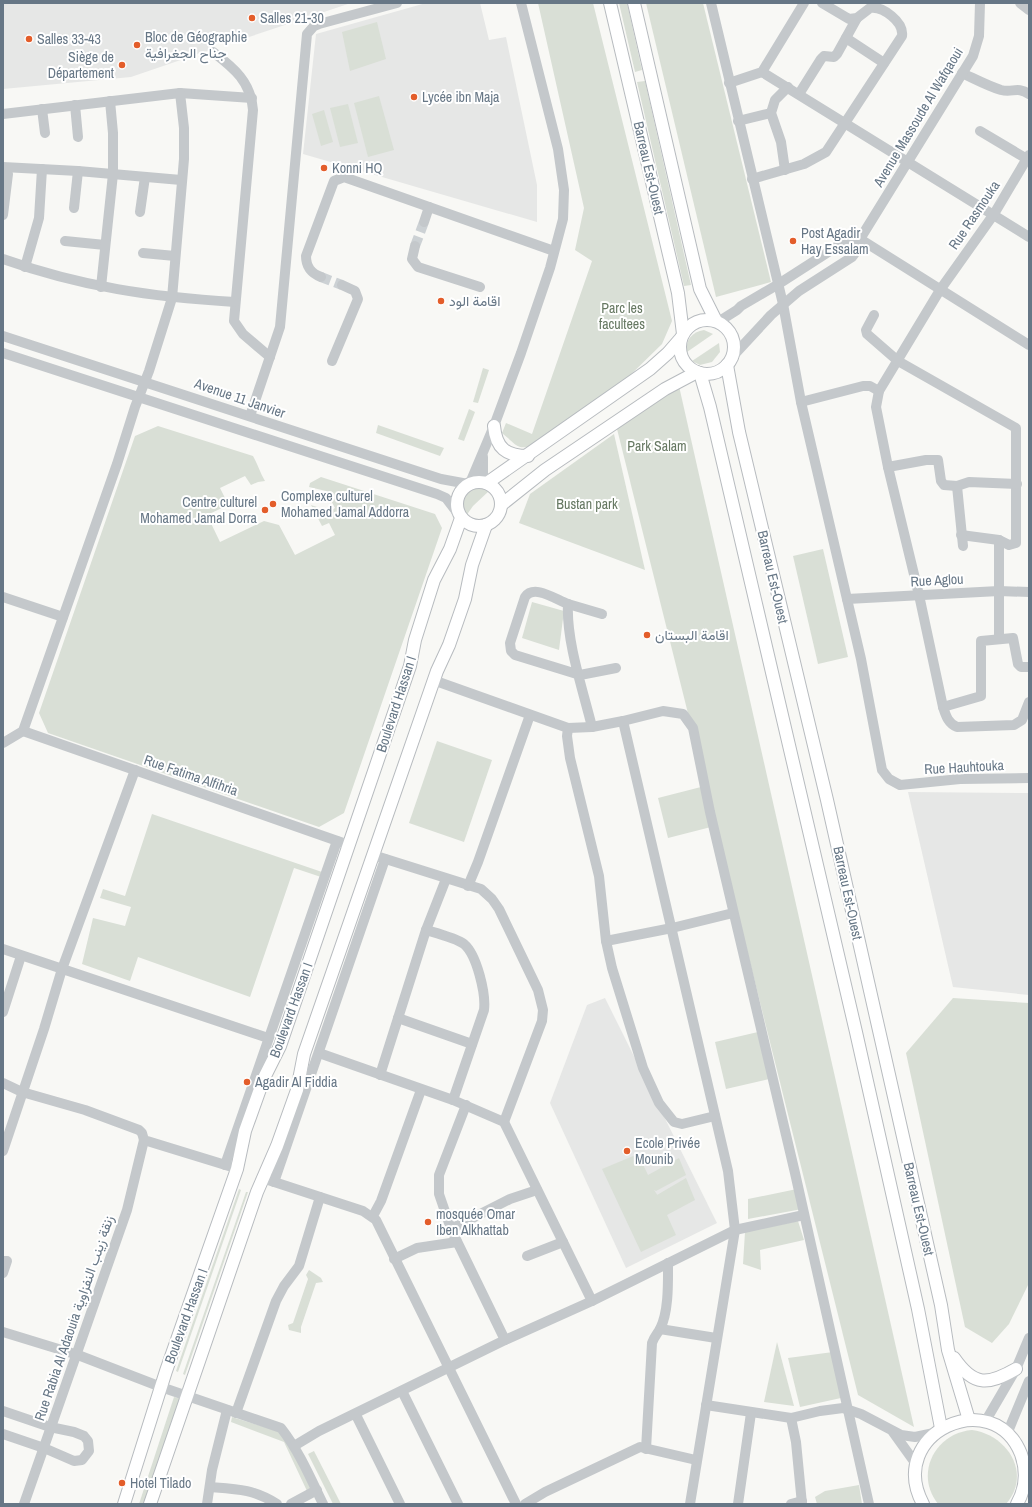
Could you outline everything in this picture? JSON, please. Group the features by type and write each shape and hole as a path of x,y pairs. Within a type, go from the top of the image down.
{"main road":[{"name":"Barreau Est-Ouest","path":"610,3 678,293 682,336"},
{"name":"Barreau Est-Ouest","path":"634,3 700,289 717,321"},
{"path":"699,320 717,321 727,329 734,340 730,361 717,372 698,373 665,389 545,470 501,505 496,518 486,525 473,525 460,516 457,509 457,497 469,483 485,482 528,456 650,369 668,353 682,336 686,328 699,320"},
{"path":"682,336 680,350 681,359 688,367 698,373"},
{"name":"Barreau Est-Ouest","path":"730,361 739,432 839,851 941,1305 948,1350 969,1420"},
{"name":"Barreau Est-Ouest","path":"698,373 710,407 856,1032 918,1309 938,1430"},
{"path":"494,426 496,440 504,450 515,455 528,456"},
{"path":"485,482 496,490 501,505"},
{"name":"Boulevard Hassan I","path":"124,1504 160,1387 238,1169 245,1131 264,1078 280,1046 410,666 415,640 434,580 448,554 460,516"},
{"name":"Boulevard Hassan I","path":"150,1504 262,1178 277,1146 299,1082 304,1054 379,857 434,680 449,645 465,599 472,565 486,525"},
{"path":"948,1350 965,1372 979,1380 994,1380 1016,1369"},
{"path":"923,1504 915,1481 916,1464 923,1447 938,1430 950,1424 969,1420 985,1422 1007,1434 1019,1451 1025,1469 1024,1489 1017,1504"}],"street":[{"path":"250,416 280,327 306,34 314,26 319,24 397,3"},
{"path":"469,483 494,426 548,275 563,219 563,178 558,149 521,3"},
{"path":"710,3 777,285 783,304 801,402 847,599"},
{"path":"729,83 762,72 804,3"},
{"path":"822,3 844,17 850,19 857,18"},
{"name":"Avenue Massoude Al Wafqaoui","path":"730,361 766,320 783,304 799,291 852,257 858,249 860,239 973,56 978,42 980,3"},
{"path":"1020,3 1029,10"},
{"path":"752,179 811,161 826,152 902,36 902,27 892,18 874,7 866,10 857,18 834,57 824,56 820,59 799,94"},
{"path":"846,38 884,63"},
{"path":"213,52 241,76 252,98 253,110 234,314 235,324 243,334 270,357"},
{"path":"762,72 1029,237"},
{"path":"962,74 1000,90 1007,91 1018,89 1029,94"},
{"path":"784,170 781,142 771,113 775,100 788,87"},
{"path":"3,114 180,94 252,98"},
{"path":"3,743 23,731 138,397 145,381 172,298 185,146 180,94"},
{"path":"101,287 113,174 113,133 110,101"},
{"path":"74,105 78,137"},
{"path":"42,109 45,133"},
{"path":"738,122 771,113"},
{"path":"980,131 1028,157"},
{"name":"Rue Rasmouka","path":"879,391 940,290 994,214 1028,157"},
{"path":"3,215 6,170 42,169 78,171 182,180"},
{"path":"25,267 39,218 42,169"},
{"path":"74,208 78,171"},
{"path":"140,212 145,176"},
{"path":"321,277 315,275 309,268 306,256 334,181 339,178 350,178 554,251"},
{"path":"424,222 429,207"},
{"path":"717,321 737,310 741,306 777,285 847,240 860,239 1029,345"},
{"path":"65,241 105,245"},
{"path":"415,246 412,259 418,267 480,287"},
{"path":"144,253 175,256"},
{"path":"3,259 25,267 101,287 172,298 236,302"},
{"path":"332,361 358,299 355,291 342,286"},
{"path":"874,315 866,330 867,334 898,361 1016,428 1016,543 1009,545 999,540 961,535"},
{"name":"Avenue 11 Janvier","path":"3,336 145,381 441,479 469,483"},
{"path":"3,353 437,494 446,498 460,516"},
{"path":"801,402 863,386 870,386 879,391 876,407 888,467 919,595 943,707 950,723 957,727 1014,725 1022,720 1029,702"},
{"path":"483,453 485,482"},
{"path":"888,467 926,460 938,460 941,481 944,485 957,486 969,482 1017,484"},
{"path":"957,486 962,546"},
{"path":"999,540 999,639"},
{"path":"602,614 568,604 536,591 528,593 520,610 510,647 515,655 580,675 616,668"},
{"name":"Rue Aglou","path":"847,599 999,591 1029,592"},
{"name":"Rue Hauhtouka","path":"847,599 882,770 889,779 900,785 960,780 1029,778"},
{"path":"6,600 63,617"},
{"path":"568,604 568,626 592,727"},
{"path":"943,707 981,696 980,643 984,639 1013,638 1018,664 1021,667 1029,667"},
{"path":"434,680 568,728 592,727 668,711 684,714 693,728 733,913 870,1504"},
{"path":"468,886 478,862 530,714"},
{"path":"623,721 728,1171 735,1230 716,1338 690,1504"},
{"path":"568,728 567,736 570,758 599,876 606,941 643,1068 659,1103 669,1117 678,1124 715,1116"},
{"name":"Rue Fatima Alfihria","path":"23,731 349,845"},
{"path":"3,1151 62,970 135,770"},
{"path":"225,1165 337,841"},
{"path":"274,1182 318,1053 379,857 481,889 492,899 499,909 538,990 543,1010 542,1021 504,1122"},
{"path":"380,1075 426,930 446,879"},
{"path":"606,941 672,928 733,913"},
{"path":"426,930 460,941 465,945 477,968 485,1001 453,1100"},
{"path":"3,949 268,1038"},
{"path":"3,1012 7,984 21,956"},
{"path":"398,1018 472,1044"},
{"path":"318,1053 453,1100 504,1122 592,1301"},
{"path":"3,1083 22,1092 85,1110 138,1130 142,1133 144,1140 238,1169"},
{"path":"373,1216 381,1201 421,1090"},
{"path":"466,1105 438,1175 439,1194 451,1229 505,1340"},
{"name":"Rue Rabia Al Adaouia زنقة زينب النفزاوية","path":"24,1504 50,1427 78,1355 127,1210 144,1140"},
{"path":"262,1178 363,1211 373,1216 379,1225 394,1259 450,1368 516,1504"},
{"path":"451,1229 510,1199 537,1190"},
{"path":"207,1504 212,1470 231,1412 276,1301 284,1286 299,1266 320,1197"},
{"path":"294,1446 319,1431 356,1415 505,1340 592,1301 735,1230 804,1215"},
{"path":"394,1259 416,1248 457,1242"},
{"path":"527,1256 563,1242"},
{"path":"3,1261 7,1261 3,1273"},
{"path":"646,1449 652,1343 655,1334 660,1329 667,1295 668,1263"},
{"path":"660,1329 716,1338"},
{"path":"3,1332 78,1355 160,1387 281,1428 294,1446 306,1467 323,1504"},
{"path":"985,1422 1016,1369 1029,1338"},
{"path":"1007,1434 1029,1381"},
{"path":"402,1391 458,1504"},
{"path":"706,1405 791,1418 843,1408 861,1414 893,1432 915,1437 938,1430"},
{"path":"3,1411 50,1427 74,1432 84,1436 89,1443 89,1451 82,1460 74,1461 44,1448 3,1434"},
{"path":"738,1504 751,1413"},
{"path":"356,1415 400,1504"},
{"path":"791,1418 796,1442 802,1503 791,1504"},
{"path":"893,1432 916,1464"},
{"path":"525,1504 545,1492 640,1447 696,1460"},
{"path":"210,1487 237,1489 261,1494 277,1504"},
{"path":"291,1504 317,1490"}],"shaded area":[{"path":"3,3 351,3 240,40 233,31 207,51 131,77 3,89"},
{"name":"Lycée ibn Maja","path":"426,3 480,3 489,40 506,37 537,185 537,222 303,154 316,34"},
{"path":"908,792 1029,793 1029,995 953,987"},
{"name":"Ecole Privée Mounib","path":"605,998 717,1223 626,1268 550,1103 587,1005"}],"green space":[{"name":"Parc les facultees","path":"538,3 593,3 672,321 662,344 614,391 538,443 531,446 522,447 515,444 502,433 506,423 532,434 592,261 575,250 584,208"},
{"path":"619,3 627,3 642,70 635,72"},
{"path":"646,3 703,3 771,282 716,297"},
{"path":"377,22 386,59 350,71 342,32"},
{"path":"645,81 691,285 684,286 637,82"},
{"path":"379,96 394,150 368,157 354,103"},
{"path":"348,104 358,143 340,147 330,108"},
{"path":"324,110 333,142 321,146 312,114"},
{"path":"704,330 713,334 687,352 687,344 690,337"},
{"path":"719,343 720,352 712,362 700,365 692,361"},
{"path":"483,368 489,370 478,403 473,402"},
{"name":"Park Salam","path":"679,386 914,1427 858,1395 617,429"},
{"path":"469,409 475,412 464,441 458,439"},
{"path":"378,425 444,448 440,456 376,433"},
{"path":"158,426 253,456 265,481 251,485 245,476 220,488 225,498 219,502 222,508 207,515 220,542 264,521 279,525 295,555 335,535 329,523 322,526 311,505 317,507 322,516 335,508 326,491 309,487 310,483 321,477 435,514 442,528 344,813 319,827 48,733 39,713 135,436"},
{"name":"Bustan park","path":"614,434 645,570 519,523 530,494"},
{"path":"478,486 490,490 473,506 466,516 462,506 463,497 469,490"},
{"path":"823,549 848,657 818,664 793,556"},
{"path":"532,602 564,611 559,650 522,638"},
{"path":"437,741 492,760 464,842 409,823"},
{"path":"701,787 711,827 668,838 658,798"},
{"path":"152,814 322,872 321,877 294,868 250,997 138,957 130,981 82,964 93,918 125,926 131,907 100,898 103,889 125,896"},
{"path":"953,998 1029,1003 1029,1283 1009,1324 992,1343 965,1327 906,1053"},
{"path":"758,1032 769,1079 726,1089 715,1042"},
{"path":"638,1154 648,1175 679,1158 686,1175 656,1191 654,1190 657,1195 686,1178 695,1200 667,1215 676,1235 641,1252 602,1169"},
{"path":"239,1189 241,1190 178,1372 176,1371"},
{"path":"797,1189 802,1209 748,1219 748,1199"},
{"path":"246,1192 248,1192 185,1375 183,1374"},
{"path":"798,1221 804,1240 760,1250 761,1270 743,1264 745,1232"},
{"path":"309,1270 321,1278 323,1282 316,1283 301,1327 301,1333 289,1330 288,1325 293,1323 308,1279 306,1275"},
{"path":"777,1342 794,1406 764,1402"},
{"path":"833,1352 841,1398 800,1407 788,1358"},
{"path":"174,1397 183,1399 148,1504 139,1504"},
{"path":"232,1417 290,1435 315,1489 307,1491 284,1442 231,1422"},
{"path":"972,1430 985,1433 996,1439 1012,1458 1016,1469 1017,1480 1013,1492 1006,1504 938,1504 931,1492 928,1480 928,1468 932,1457 939,1447 948,1439 959,1433"},
{"path":"314,1451 341,1504 333,1504 308,1454"},
{"path":"859,1485 862,1504 817,1504 815,1497 825,1491"}],"tunnel":[{"path":"415,246 424,222"},
{"path":"321,277 342,285"}],"place":[{"name":"Salles 21-30","path":"252,18"},
{"name":"Salles 33-43","path":"29,39"},
{"name":"Bloc de Géographie جناح الجغرافية","path":"137,45"},
{"name":"Siège de Département","path":"122,65"},
{"name":"Lycée ibn Maja","path":"414,97"},
{"name":"Konni HQ","path":"324,168"},
{"name":"Post Agadir Hay Essalam","path":"793,241"},
{"name":"اقامة الود","path":"441,301"},
{"name":"Complexe culturel Mohamed Jamal Addorra","path":"273,504"},
{"name":"Centre culturel Mohamed Jamal Dorra","path":"265,510"},
{"name":"اقامة البستان","path":"647,635"},
{"name":"Agadir Al Fiddia","path":"247,1082"},
{"name":"Ecole Privée Mounib","path":"627,1151"},
{"name":"mosquée Omar Iben Alkhattab","path":"428,1222"},
{"name":"Hotel Tilado","path":"122,1483"}]}
